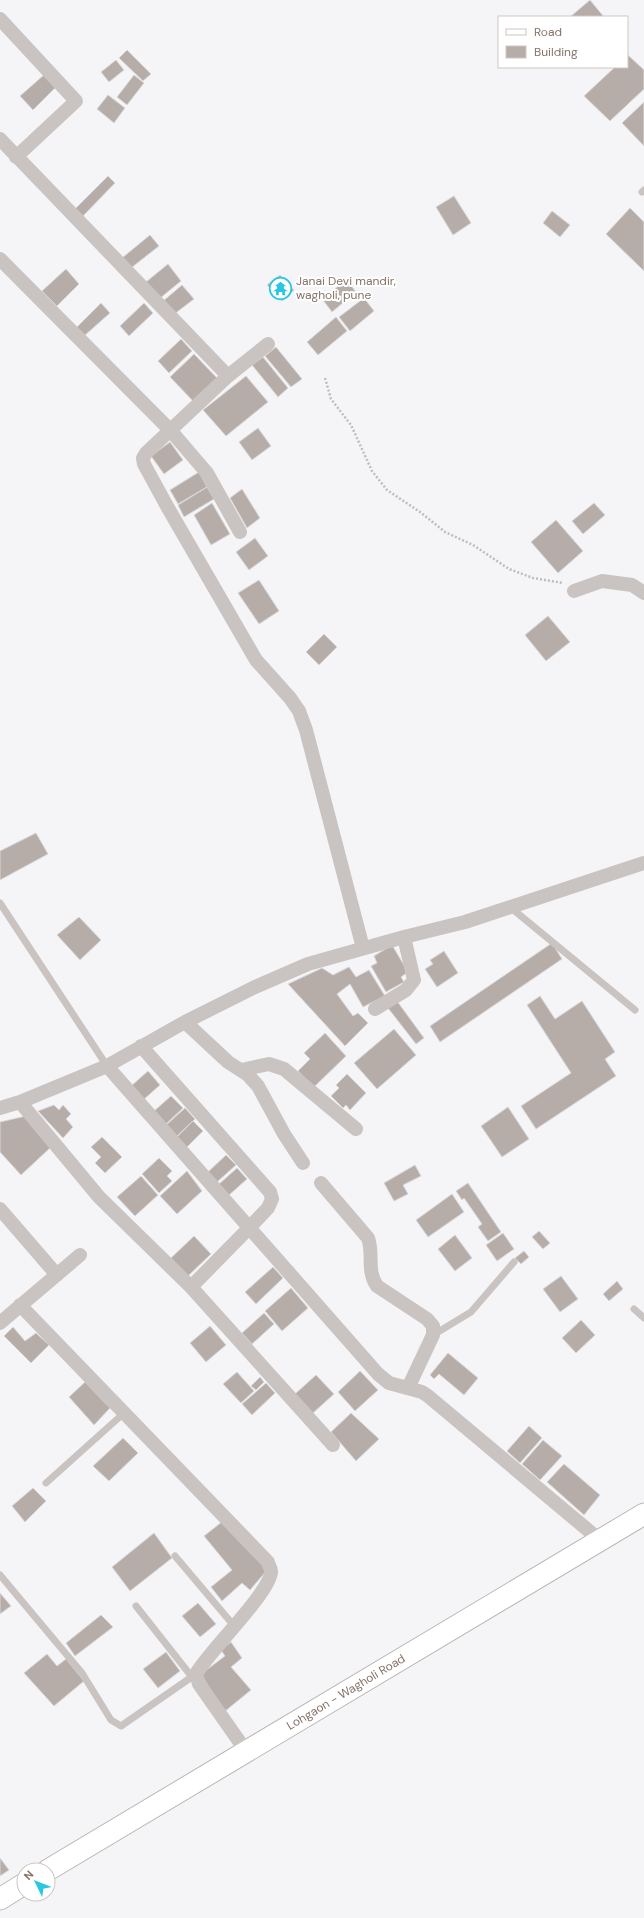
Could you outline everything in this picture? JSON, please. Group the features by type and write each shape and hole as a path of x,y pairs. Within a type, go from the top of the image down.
{"main road":[{"name":"Lohgaon - Wagholi Road","path":"56,1865 644,1514"},
{"path":"0,1899 16,1889"}],"street":[{"path":"0,19 76,101 16,156"},
{"path":"0,139 228,376"},
{"path":"0,260 171,431 207,473 240,532"},
{"path":"268,344 228,376 146,453 143,458 144,464 168,508 256,660 290,698 299,711 306,730 363,948"},
{"path":"574,591 602,581 632,585 644,592"},
{"path":"0,1108 20,1102 107,1066 185,1022 255,987 308,964 404,936 465,922 644,863"},
{"path":"375,1009 406,990 414,980 404,936"},
{"path":"185,1022 228,1062 241,1070 258,1086 284,1134 303,1163"},
{"path":"141,1046 270,1192 272,1199 268,1208 250,1228 191,1287"},
{"path":"241,1070 269,1064 284,1069 356,1129"},
{"path":"107,1066 378,1374 389,1383 422,1392 428,1396 601,1541"},
{"path":"20,1102 99,1197 191,1287 334,1445"},
{"path":"321,1183 368,1238 371,1245 372,1278 377,1286 427,1319 433,1326 433,1335 408,1388"},
{"path":"0,1209 57,1275"},
{"path":"0,1323 80,1255"},
{"path":"20,1305 268,1562 271,1571 268,1581 234,1627 202,1664 194,1676 246,1751"}],"lane":[{"path":"0,903 107,1066"},
{"path":"510,907 635,1010"},
{"path":"433,1335 471,1312 514,1262"},
{"path":"634,1309 644,1318"},
{"path":"46,1483 124,1412"},
{"path":"175,1556 234,1627"},
{"path":"0,1574 82,1673 111,1720 121,1726 194,1676 136,1606"}],"path":[{"path":"325,378 331,399 351,425 372,471 387,490 420,512 445,532 473,545 509,569 533,578 563,583 574,591"}],"building":[{"path":"590,0 603,16 571,16"},
{"path":"127,50 151,74 143,81 119,58"},
{"path":"628,55 644,70 644,89 610,121 584,96 614,68 628,68"},
{"path":"116,60 124,70 109,82 101,72"},
{"path":"45,74 57,86 33,110 20,96"},
{"path":"134,75 144,83 127,105 117,97"},
{"path":"108,95 125,108 114,123 97,109"},
{"path":"644,102 644,146 622,123"},
{"path":"108,176 115,183 82,217 74,210"},
{"path":"454,196 471,223 453,235 436,207"},
{"path":"630,208 644,222 644,271 606,234"},
{"path":"552,211 570,225 560,237 543,223"},
{"path":"150,235 159,246 131,268 122,258"},
{"path":"168,264 181,281 159,299 146,282"},
{"path":"66,269 79,284 57,306 42,291"},
{"name":"Janai Devi mandir, wagholi, pune","path":"280,275 294,290 282,301 267,285"},
{"path":"346,279 356,292 332,312 323,300"},
{"path":"182,285 194,299 173,315 162,302"},
{"path":"364,298 374,311 350,331 339,317"},
{"path":"101,303 110,313 84,336 76,328"},
{"path":"144,303 153,313 129,336 120,326"},
{"path":"336,317 347,331 318,355 307,342"},
{"path":"181,339 192,351 169,373 158,361"},
{"path":"276,347 302,379 291,387 265,356"},
{"path":"194,354 217,378 193,401 170,377"},
{"path":"263,357 288,388 278,397 252,365"},
{"path":"246,376 268,402 226,436 203,410"},
{"path":"258,428 271,446 252,460 239,442"},
{"path":"170,442 183,460 164,474 151,456"},
{"path":"199,472 207,487 178,504 170,490"},
{"path":"207,487 214,499 184,517 178,505"},
{"path":"242,489 260,518 247,528 230,498"},
{"path":"212,503 230,534 211,545 194,515"},
{"path":"594,503 605,515 583,534 572,521"},
{"path":"556,520 583,551 558,573 531,542"},
{"path":"255,538 268,556 249,570 236,552"},
{"path":"259,580 279,611 259,624 238,593"},
{"path":"548,616 570,642 546,661 525,635"},
{"path":"324,634 337,647 319,665 306,652"},
{"path":"36,833 48,854 0,880 0,851"},
{"path":"79,917 101,940 80,960 57,935"},
{"path":"552,943 562,959 440,1042 430,1026"},
{"path":"392,945 408,972 401,977 404,982 386,992 371,966 377,963 374,956"},
{"path":"444,951 458,973 437,987 425,969 433,964 430,960"},
{"path":"349,967 356,977 369,970 385,996 363,1007 350,984 337,994 353,1016 358,1013 368,1023 345,1046 288,984 322,968 333,975"},
{"path":"540,996 555,1019 582,1001 615,1052 605,1059 616,1076 536,1129 521,1106 571,1073 527,1005"},
{"path":"397,1001 424,1038 416,1044 388,1008"},
{"path":"394,1029 416,1055 377,1089 354,1063"},
{"path":"325,1033 346,1056 314,1087 298,1071 310,1059 304,1053"},
{"path":"148,1071 160,1085 142,1101 130,1087"},
{"path":"347,1074 366,1093 350,1110 346,1105 343,1108 331,1096 339,1088 336,1085"},
{"path":"171,1096 183,1108 165,1125 153,1112"},
{"path":"54,1105 59,1110 63,1105 71,1114 66,1119 73,1127 63,1138 38,1111"},
{"path":"508,1107 529,1139 502,1157 481,1126"},
{"path":"185,1108 195,1119 176,1137 165,1126"},
{"path":"26,1116 50,1148 21,1175 0,1152 0,1122"},
{"path":"193,1121 203,1131 186,1148 176,1138"},
{"path":"102,1137 122,1157 105,1173 95,1163 101,1157 91,1147"},
{"path":"226,1155 236,1165 217,1182 208,1172"},
{"path":"159,1158 172,1171 167,1176 172,1181 159,1193 142,1174"},
{"path":"415,1165 421,1176 403,1185 408,1194 394,1201 384,1183"},
{"path":"237,1168 247,1179 228,1196 218,1185"},
{"path":"187,1171 202,1191 177,1214 160,1196"},
{"path":"141,1176 158,1195 135,1216 117,1197"},
{"path":"468,1183 501,1232 488,1241 478,1227 482,1224 464,1198 462,1200 456,1191"},
{"path":"452,1194 464,1212 428,1237 416,1220"},
{"path":"539,1231 550,1243 543,1249 532,1237"},
{"path":"503,1233 514,1249 497,1261 486,1245"},
{"path":"455,1235 472,1258 455,1271 438,1249"},
{"path":"194,1236 211,1254 188,1276 171,1258"},
{"path":"524,1251 529,1257 521,1264 515,1258"},
{"path":"273,1267 283,1278 256,1304 245,1292"},
{"path":"561,1276 578,1299 560,1312 543,1289"},
{"path":"617,1281 623,1289 609,1301 603,1294"},
{"path":"291,1288 308,1308 282,1331 265,1311"},
{"path":"264,1313 274,1324 252,1344 242,1333"},
{"path":"581,1320 595,1335 576,1353 562,1338"},
{"path":"210,1326 226,1345 206,1362 190,1343"},
{"path":"13,1327 25,1341 36,1333 49,1345 31,1363 4,1336"},
{"path":"448,1353 478,1378 464,1395 439,1374 434,1379 430,1375"},
{"path":"360,1371 378,1390 355,1411 338,1392"},
{"path":"237,1372 254,1391 241,1403 223,1384"},
{"path":"316,1375 334,1394 313,1413 295,1394"},
{"path":"260,1377 264,1382 256,1390 251,1386"},
{"path":"85,1382 110,1408 94,1425 69,1397"},
{"path":"266,1383 275,1393 252,1415 242,1404"},
{"path":"351,1413 379,1439 356,1461 331,1432"},
{"path":"529,1426 542,1438 520,1463 507,1451"},
{"path":"123,1438 138,1453 109,1481 93,1466"},
{"path":"543,1440 562,1456 540,1480 522,1464"},
{"path":"564,1464 600,1495 584,1515 547,1482"},
{"path":"33,1488 46,1501 25,1522 12,1506"},
{"path":"223,1521 268,1569 250,1590 242,1583 222,1601 211,1587 232,1570 204,1536"},
{"path":"154,1533 172,1558 130,1591 112,1567"},
{"path":"0,1593 11,1606 0,1614"},
{"path":"198,1603 216,1624 200,1637 182,1616"},
{"path":"101,1615 113,1627 75,1656 66,1643"},
{"path":"231,1642 242,1658 231,1667 251,1690 224,1712 201,1674 225,1656 221,1650"},
{"path":"166,1652 180,1671 158,1688 143,1669"},
{"path":"47,1654 57,1666 66,1659 84,1681 54,1706 24,1673"},
{"path":"0,1858 9,1870 0,1876"}],"place":[{"name":"Janai Devi mandir, wagholi, pune","path":"281,288"}]}
